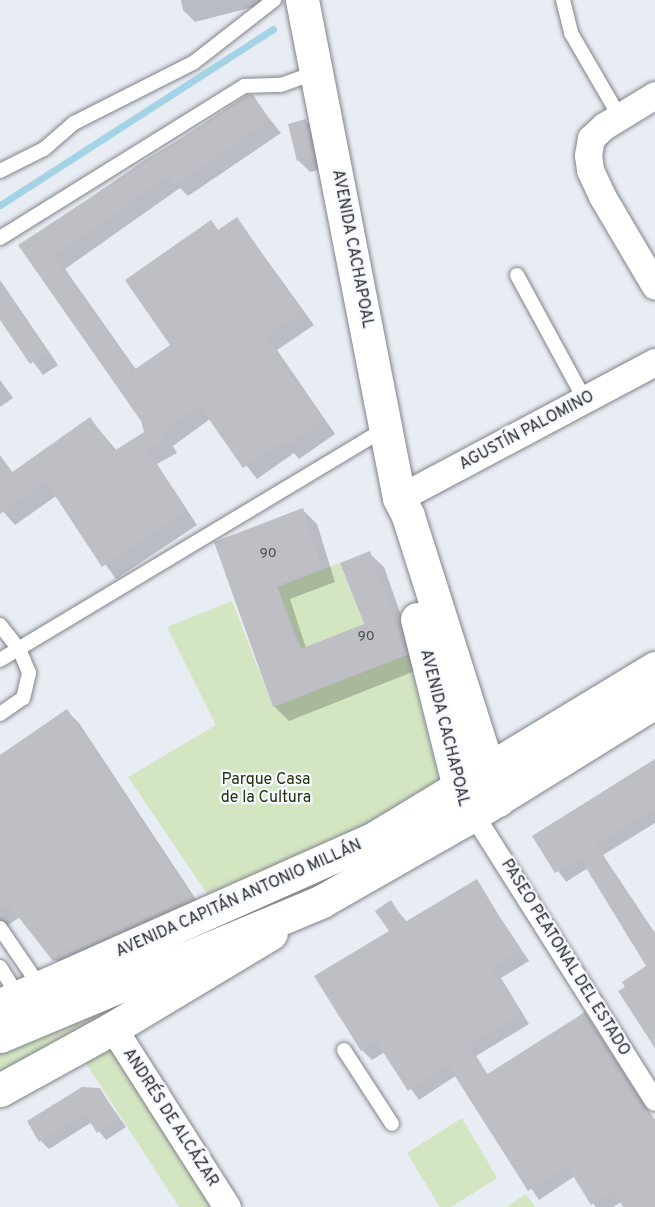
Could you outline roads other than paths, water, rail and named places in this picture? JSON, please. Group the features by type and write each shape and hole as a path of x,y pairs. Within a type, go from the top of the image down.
{"main road":[{"name":"AVENIDA CACHAPOAL","path":"302,0 388,427 399,498 392,518 477,798"},
{"name":"AVENIDA CAPITÁN ANTONIO MILLÁN","path":"0,1090 113,1028 322,901 477,798 655,668"},
{"name":"AVENIDA CAPITÁN ANTONIO MILLÁN","path":"20,997 477,798 655,702"},
{"name":"AVENIDA CAPITÁN ANTONIO MILLÁN","path":"0,1036 322,901"}],"street":[{"path":"655,95 618,114 591,138 590,170 655,286"},
{"name":"AGUSTÍN PALOMINO","path":"399,498 655,362"},
{"name":"PASEO PEATONAL DEL ESTADO","path":"477,798 655,1101"},
{"name":"ANDRÉS DE ALCÁZAR","path":"113,1028 227,1207"}],"lane":[{"path":"0,171 44,149 74,123 193,63 274,0"},
{"path":"563,0 571,33 618,114"},
{"path":"0,238 244,86 281,85 316,72"},
{"path":"517,275 585,400"},
{"path":"0,660 388,427"},
{"path":"0,625 19,649 29,674 22,698 0,714"},
{"path":"0,928 20,997"},
{"path":"0,967 20,997"},
{"path":"344,1050 392,1124"}],"waterway":[{"path":"0,205 273,29"}],"park label":[{"name":"Parque Casa de la Cultura","path":"266,789"}]}
